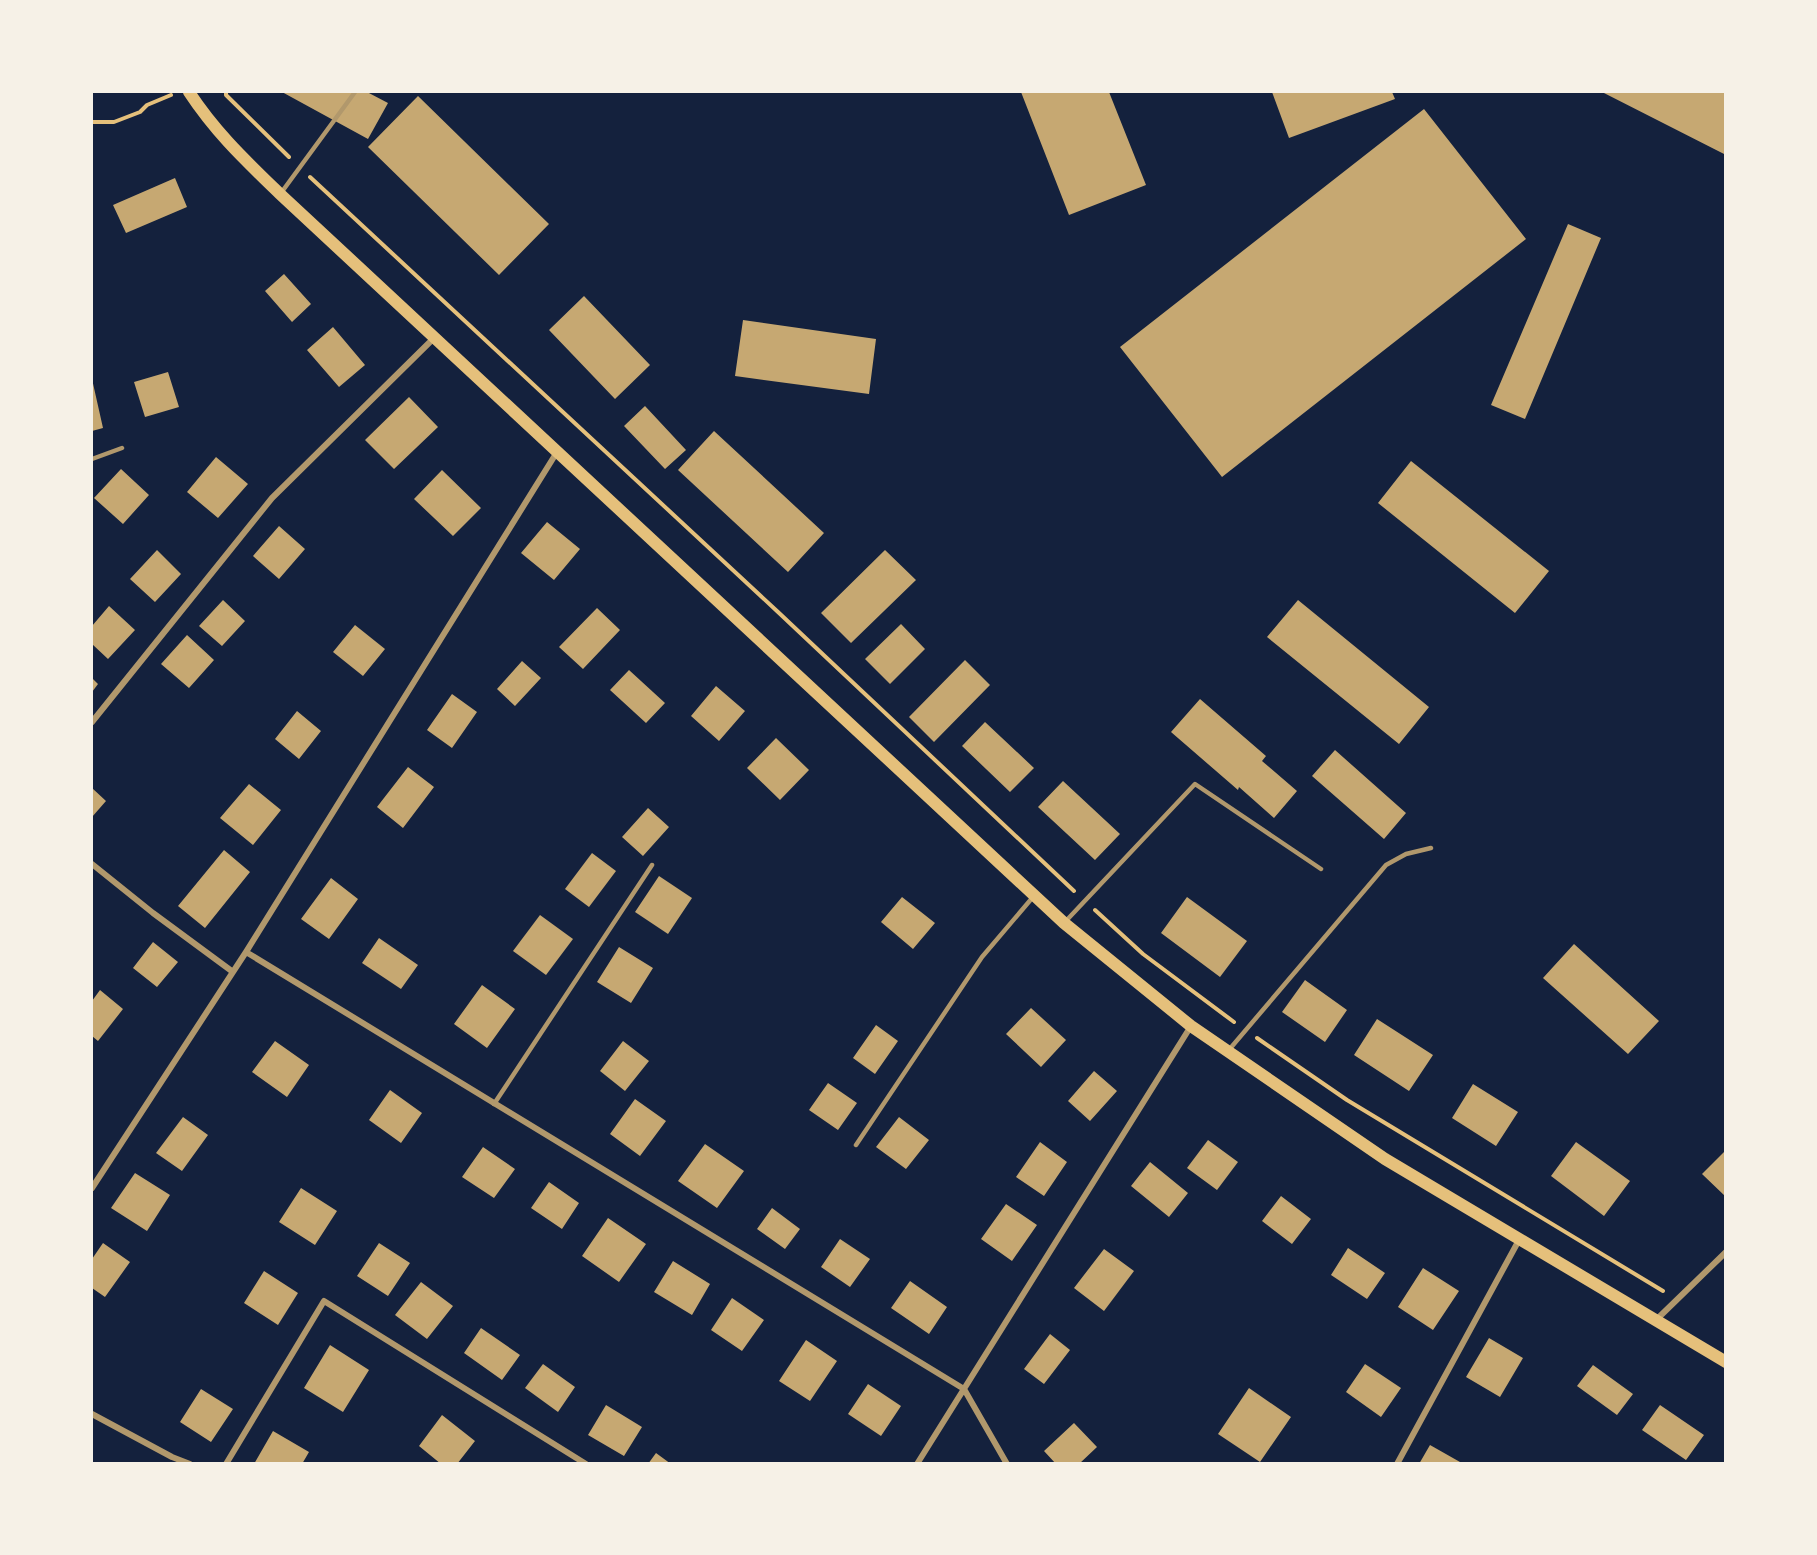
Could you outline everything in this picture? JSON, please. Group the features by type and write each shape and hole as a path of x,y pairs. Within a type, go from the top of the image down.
{"main road":[{"path":"189,92 225,142 1064,923 1191,1026 1385,1159 1725,1362"}],"street":[{"path":"92,722 272,498 435,338"},
{"path":"92,1188 246,952 557,451"},
{"path":"92,864 153,913 233,972"},
{"path":"246,952 964,1389 1007,1464"},
{"path":"917,1464 1191,1026"},
{"path":"1397,1464 1519,1240"},
{"path":"1655,1321 1725,1252"},
{"path":"226,1464 324,1301 586,1464"},
{"path":"92,1414 172,1457 190,1464"}],"lane":[{"path":"280,194 356,92"},
{"path":"92,459 122,448"},
{"path":"1064,923 1195,784 1321,868"},
{"path":"1228,1051 1386,865 1406,854 1431,848"},
{"path":"494,1104 652,866"},
{"path":"856,1145 982,957 1035,895"}],"path":[{"path":"92,122 114,122 123,119 140,112 147,105 178,92"},
{"path":"226,92 300,168 1143,954 1246,1030 1347,1100 1677,1299"}],"building":[{"path":"282,92 367,92 388,103 368,139"},
{"path":"1021,92 1109,92 1146,185 1069,215"},
{"path":"1272,92 1392,92 1395,99 1289,138"},
{"path":"1602,92 1726,92 1726,155"},
{"path":"418,96 549,224 499,275 368,147"},
{"path":"1424,109 1526,239 1222,477 1120,347"},
{"path":"175,178 187,207 126,233 113,205"},
{"path":"1568,224 1601,238 1525,419 1491,405"},
{"path":"284,274 311,304 292,322 265,291"},
{"path":"584,296 650,365 615,399 549,330"},
{"path":"743,320 876,339 869,394 735,376"},
{"path":"333,327 365,365 339,387 307,350"},
{"path":"168,372 179,407 145,417 134,382"},
{"path":"92,379 103,428 92,431"},
{"path":"409,397 438,427 394,469 365,440"},
{"path":"645,406 686,450 665,469 624,426"},
{"path":"714,431 824,533 788,572 678,470"},
{"path":"216,457 248,484 218,518 187,492"},
{"path":"1411,461 1549,571 1515,613 1378,503"},
{"path":"121,469 149,495 123,524 94,498"},
{"path":"442,470 481,508 453,536 414,499"},
{"path":"547,522 580,549 554,580 521,553"},
{"path":"279,526 305,549 279,579 253,556"},
{"path":"157,550 181,574 155,602 130,579"},
{"path":"885,550 916,580 851,643 821,613"},
{"path":"223,600 245,621 222,646 199,626"},
{"path":"1298,600 1429,707 1399,744 1267,637"},
{"path":"109,606 135,630 108,659 92,644 92,626"},
{"path":"597,608 620,630 583,669 559,647"},
{"path":"901,624 925,649 890,684 865,659"},
{"path":"355,625 385,649 363,676 333,652"},
{"path":"187,635 214,660 189,688 161,664"},
{"path":"965,660 990,685 934,742 909,717"},
{"path":"522,661 541,678 515,706 497,689"},
{"path":"629,670 665,703 646,723 610,690"},
{"path":"92,678 98,684 92,692"},
{"path":"716,686 745,711 719,741 691,716"},
{"path":"452,694 477,712 452,748 427,730"},
{"path":"1200,699 1266,756 1262,761 1297,791 1274,818 1171,732"},
{"path":"297,711 321,731 299,759 275,739"},
{"path":"985,722 1034,768 1010,792 962,746"},
{"path":"776,738 809,770 780,800 747,768"},
{"path":"1335,750 1406,813 1384,839 1312,776"},
{"path":"408,767 434,787 403,828 377,807"},
{"path":"1063,781 1120,834 1095,860 1038,807"},
{"path":"249,784 281,810 253,845 220,818"},
{"path":"92,788 106,801 92,817"},
{"path":"648,808 669,827 643,856 622,837"},
{"path":"224,850 250,872 205,928 178,906"},
{"path":"592,853 616,871 589,907 565,889"},
{"path":"659,876 692,898 668,934 635,912"},
{"path":"331,878 358,899 329,939 301,919"},
{"path":"902,897 935,923 913,949 881,922"},
{"path":"1187,897 1247,941 1220,977 1161,933"},
{"path":"540,915 573,939 546,975 513,951"},
{"path":"379,938 418,965 401,989 362,963"},
{"path":"153,942 178,962 157,987 133,968"},
{"path":"1574,944 1659,1021 1628,1054 1543,978"},
{"path":"619,947 653,968 631,1003 597,982"},
{"path":"1305,980 1347,1010 1325,1042 1282,1012"},
{"path":"482,985 515,1009 487,1048 454,1024"},
{"path":"100,990 123,1009 98,1041 92,1036 92,1001"},
{"path":"1031,1008 1066,1040 1041,1067 1006,1034"},
{"path":"1377,1019 1433,1055 1409,1091 1354,1055"},
{"path":"876,1025 898,1041 875,1074 853,1058"},
{"path":"275,1041 309,1065 287,1097 252,1072"},
{"path":"623,1041 649,1061 625,1091 600,1071"},
{"path":"1094,1071 1117,1091 1090,1121 1068,1101"},
{"path":"828,1083 857,1103 838,1130 809,1110"},
{"path":"1473,1084 1518,1112 1496,1146 1452,1118"},
{"path":"390,1090 422,1113 401,1143 369,1120"},
{"path":"635,1099 666,1121 640,1156 610,1134"},
{"path":"183,1117 208,1135 182,1171 156,1153"},
{"path":"899,1117 929,1140 906,1169 876,1147"},
{"path":"1208,1140 1238,1162 1217,1190 1187,1168"},
{"path":"1040,1142 1067,1162 1044,1196 1016,1177"},
{"path":"1576,1142 1630,1181 1604,1216 1551,1176"},
{"path":"705,1144 744,1171 717,1208 678,1181"},
{"path":"483,1147 515,1169 494,1198 462,1177"},
{"path":"1726,1150 1726,1197 1702,1174"},
{"path":"1150,1162 1188,1193 1169,1217 1131,1186"},
{"path":"135,1173 170,1195 147,1231 111,1208"},
{"path":"549,1182 579,1203 562,1229 531,1208"},
{"path":"301,1188 337,1211 315,1245 279,1222"},
{"path":"1281,1196 1311,1219 1292,1244 1262,1221"},
{"path":"1006,1204 1037,1225 1012,1261 981,1239"},
{"path":"772,1208 800,1229 785,1249 757,1229"},
{"path":"608,1218 646,1244 619,1282 582,1256"},
{"path":"840,1239 870,1259 850,1287 821,1267"},
{"path":"103,1243 130,1262 105,1297 92,1288 92,1259"},
{"path":"379,1243 410,1263 388,1296 357,1276"},
{"path":"1348,1248 1385,1273 1367,1299 1331,1275"},
{"path":"1104,1249 1134,1271 1104,1311 1074,1288"},
{"path":"673,1261 710,1284 692,1315 654,1292"},
{"path":"1423,1268 1459,1291 1433,1330 1398,1307"},
{"path":"264,1271 298,1293 278,1325 244,1303"},
{"path":"910,1281 947,1307 929,1334 891,1308"},
{"path":"421,1282 453,1306 427,1339 395,1315"},
{"path":"732,1298 764,1320 742,1351 711,1330"},
{"path":"481,1328 520,1355 502,1380 464,1353"},
{"path":"1050,1334 1070,1350 1044,1384 1024,1369"},
{"path":"1489,1338 1523,1358 1500,1397 1466,1377"},
{"path":"806,1340 837,1361 810,1401 779,1381"},
{"path":"330,1345 369,1370 343,1412 304,1388"},
{"path":"543,1364 575,1387 558,1412 525,1388"},
{"path":"1365,1364 1401,1388 1381,1417 1346,1392"},
{"path":"1593,1365 1633,1394 1617,1415 1577,1386"},
{"path":"868,1384 901,1406 881,1436 848,1414"},
{"path":"1249,1388 1291,1417 1260,1462 1218,1434"},
{"path":"201,1389 233,1409 211,1442 180,1422"},
{"path":"606,1405 642,1427 624,1456 588,1435"},
{"path":"1660,1405 1704,1435 1686,1460 1642,1430"},
{"path":"442,1415 475,1441 457,1464 441,1464 419,1446"},
{"path":"1074,1423 1097,1447 1079,1464 1056,1464 1044,1451"},
{"path":"273,1431 309,1452 302,1464 254,1464"},
{"path":"1430,1445 1460,1462 1459,1464 1419,1464"},
{"path":"656,1453 671,1464 648,1464"}]}
